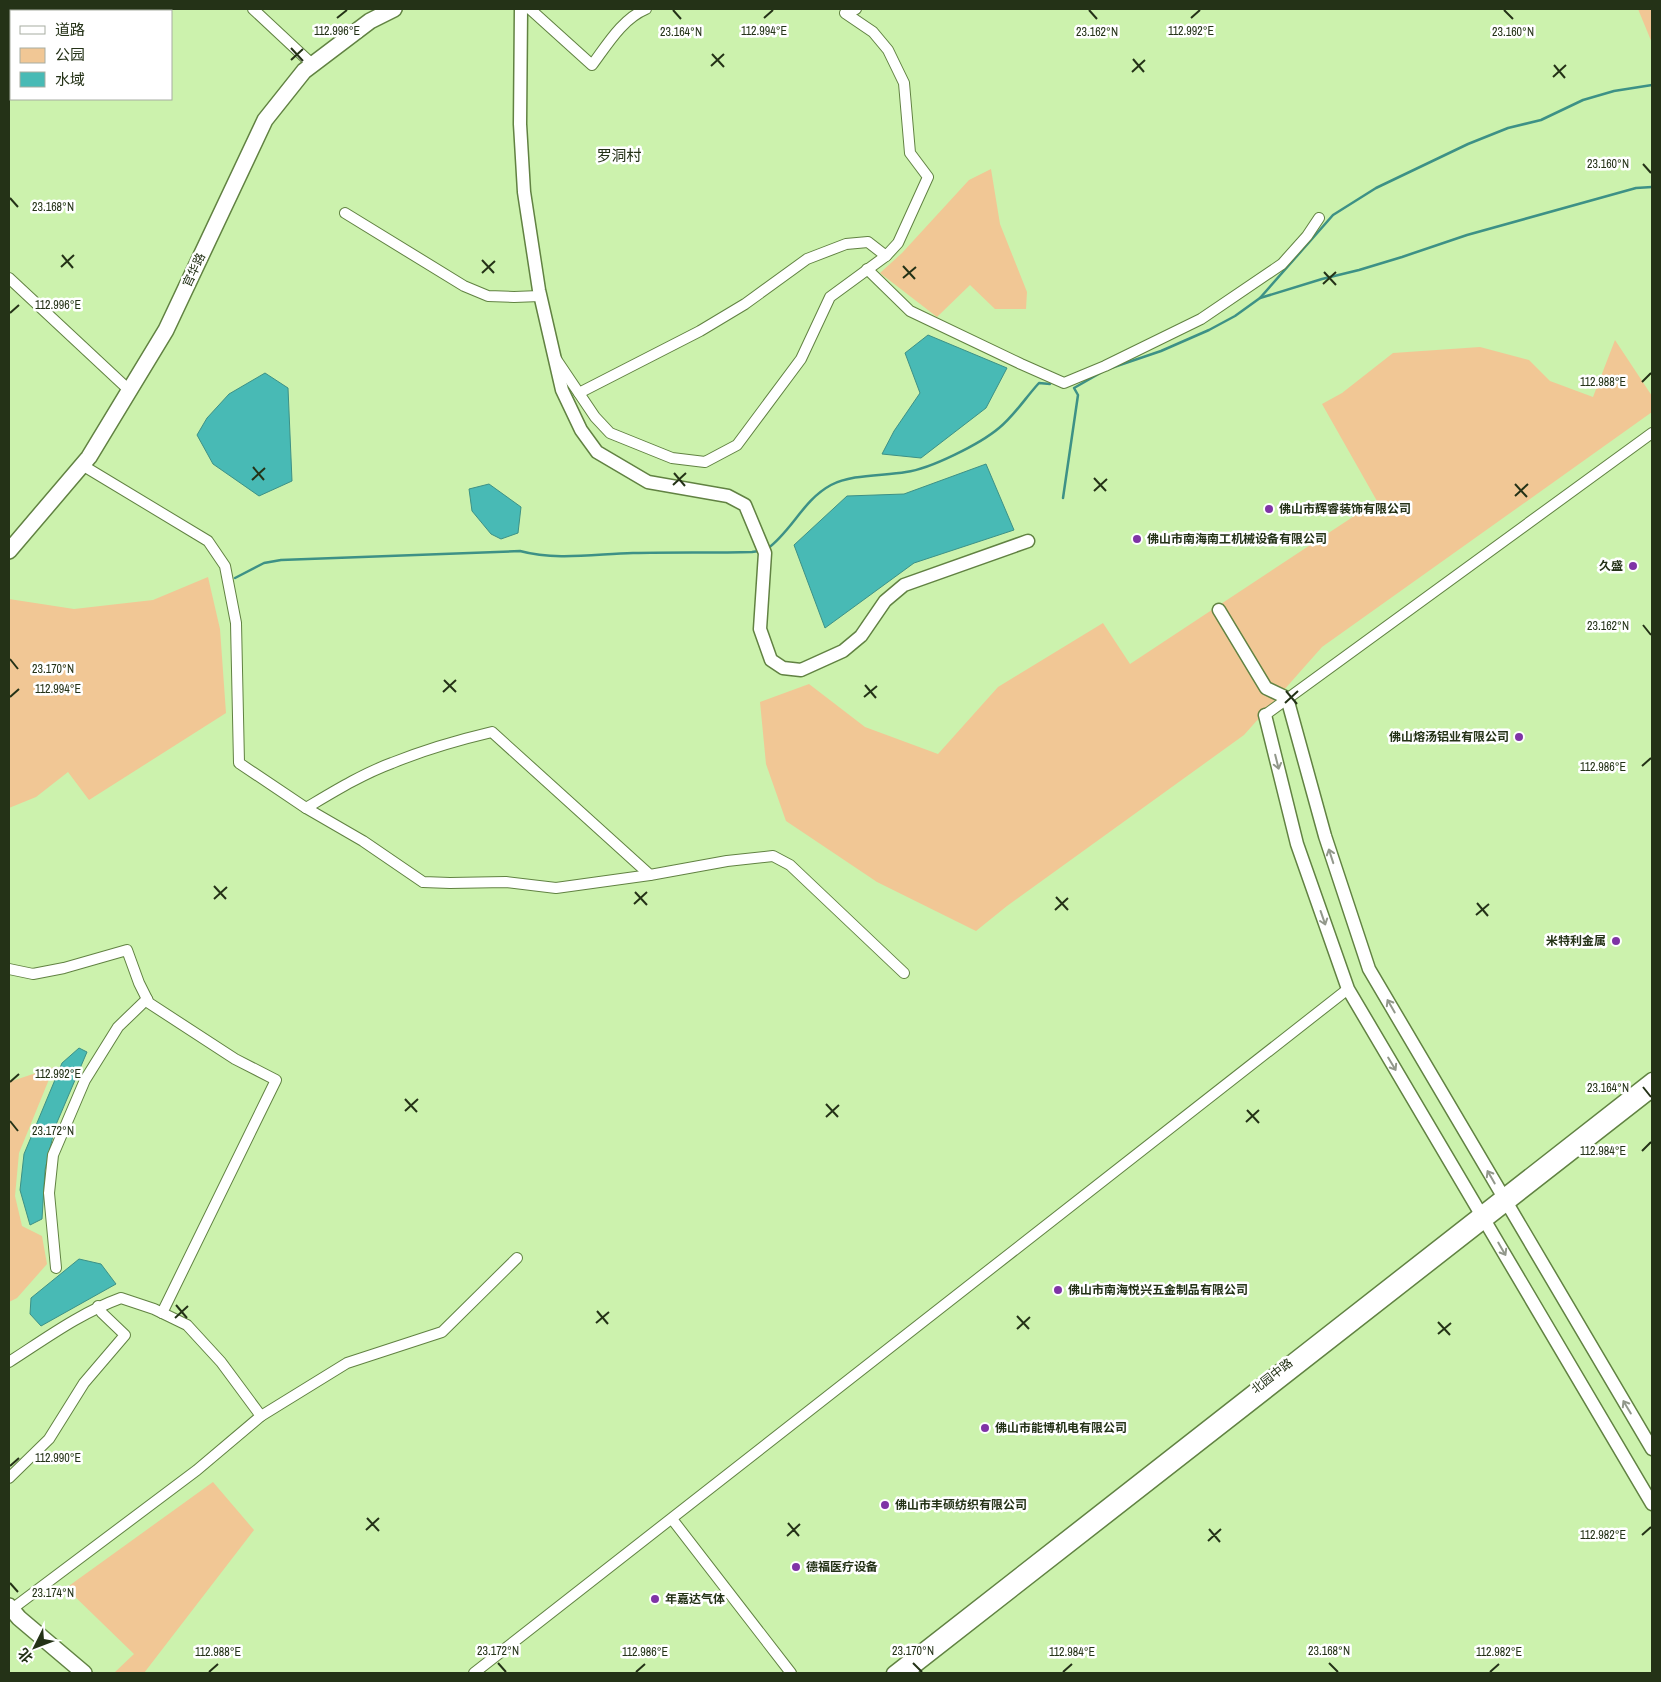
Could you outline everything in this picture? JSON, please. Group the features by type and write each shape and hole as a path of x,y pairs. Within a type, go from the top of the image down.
{"main road":[{"name":"官华路","path":"9,550 89,457 166,330 265,120 304,71 385,11"},
{"path":"10,1607 19,1618 84,1673"}],"street":[{"path":"253,9 313,65"},
{"path":"521,9 520,124 524,192 540,296 562,390 581,430 597,452 648,482 728,496 745,505 763,550 760,629 770,660 783,668 801,670 843,651 861,636 885,601 904,585 1028,541"},
{"path":"530,9 592,65 616,33 637,12 646,9"},
{"path":"842,11 856,9"},
{"path":"554,355 595,417 610,433 672,458 706,462 737,445 801,359 830,297 886,256 898,242 928,176 910,153 904,83 888,50 873,32 842,11"},
{"path":"345,213 464,286 488,296 540,296"},
{"path":"867,270 910,310 1064,383 1105,366 1201,319 1282,264 1307,236 1318,218"},
{"path":"579,393 700,331 745,304 807,259 846,244 868,242 886,256"},
{"path":"9,278 130,390"},
{"path":"1652,433 1265,715 1297,844 1348,989 1652,1504"},
{"path":"82,465 208,541 225,566 236,623 238,763 423,882 506,882 556,888 650,875 727,861 773,856 790,866 904,973"},
{"path":"1219,610 1266,688 1288,698"},
{"path":"1288,698 1325,836 1369,969 1652,1448"},
{"path":"306,808 340,788 390,763 454,741 492,732 650,875"},
{"path":"9,969 33,974 64,968 127,950 139,983 149,1003 235,1059 276,1080 162,1313"},
{"path":"474,1673 1348,989"},
{"path":"56,1268 49,1193 53,1155 85,1080 118,1027 147,999"},
{"name":"北园中路","path":"1504,1200 1652,1079"},
{"name":"北园中路","path":"893,1673 1482,1216 1652,1090"},
{"name":"北园中路","path":"908,1673 1482,1216"},
{"path":"10,1607 197,1470 261,1416 347,1363 442,1332 517,1258"},
{"path":"9,1362 98,1306 121,1298 162,1313 187,1325 221,1362 261,1416"},
{"path":"9,1478 48,1439 84,1384 125,1335 102,1313 98,1306"},
{"path":"672,1519 791,1673"}],"green space":[{"path":"1638,9 1652,9 1652,43"},
{"path":"991,169 1000,224 1027,292 1026,309 995,309 970,285 937,317 880,273 902,253 969,180"},
{"path":"1615,340 1652,396 1652,412 1322,647 1244,735 1007,906 976,931 877,882 786,821 766,764 760,702 809,684 865,727 938,754 998,687 1103,623 1130,664 1377,501 1322,404 1342,393 1393,353 1480,347 1529,360 1550,381 1593,397"},
{"path":"208,577 220,629 226,713 89,800 68,772 36,797 9,808 9,599 74,609 153,600"},
{"path":"54,1067 19,1153 15,1196 22,1226 42,1236 47,1264 17,1298 9,1302 9,1082"},
{"path":"213,1482 254,1530 144,1673 114,1673 134,1654 66,1588"}],"water":[{"path":"928,335 1007,368 986,408 921,458 882,454 894,431 920,393 905,353"},
{"path":"265,373 288,388 292,481 259,496 213,464 197,435 207,418 229,394"},
{"path":"986,464 1014,530 914,563 825,628 794,545 847,496 904,494"},
{"path":"489,484 521,507 518,533 501,539 491,534 472,511 469,489"},
{"path":"79,1048 87,1052 55,1127 45,1170 42,1219 30,1225 20,1190 24,1154 62,1063"},
{"path":"79,1259 101,1264 116,1284 41,1326 30,1314 31,1298"}],"waterway":[{"path":"1260,298 1333,215 1376,188 1468,144 1508,128 1541,120 1583,100 1614,91 1652,85"},
{"path":"1111,368 1161,351 1209,330 1235,316 1260,298 1402,257 1467,235 1636,188 1652,187"},
{"path":"1063,498 1078,395 1074,388 1102,372"},
{"path":"767,549 784,534 805,507 821,491 831,485 839,481 858,477 916,470 954,455 999,428 1039,383 1050,384"},
{"path":"235,578 264,563 281,560 520,551 548,556 759,551"}],"place":[{"name":"佛山市辉睿装饰有限公司","path":"1269,509"},
{"name":"佛山市南海南工机械设备有限公司","path":"1137,539"},
{"name":"久盛","path":"1633,566"},
{"name":"佛山熔汤铝业有限公司","path":"1519,737"},
{"name":"米特利金属","path":"1616,941"},
{"name":"佛山市南海悦兴五金制品有限公司","path":"1058,1290"},
{"name":"佛山市能博机电有限公司","path":"985,1428"},
{"name":"佛山市丰硕纺织有限公司","path":"885,1505"},
{"name":"德福医疗设备","path":"796,1567"},
{"name":"年嘉达气体","path":"655,1599"}],"district":[{"name":"罗洞村","path":"619,156"}]}
